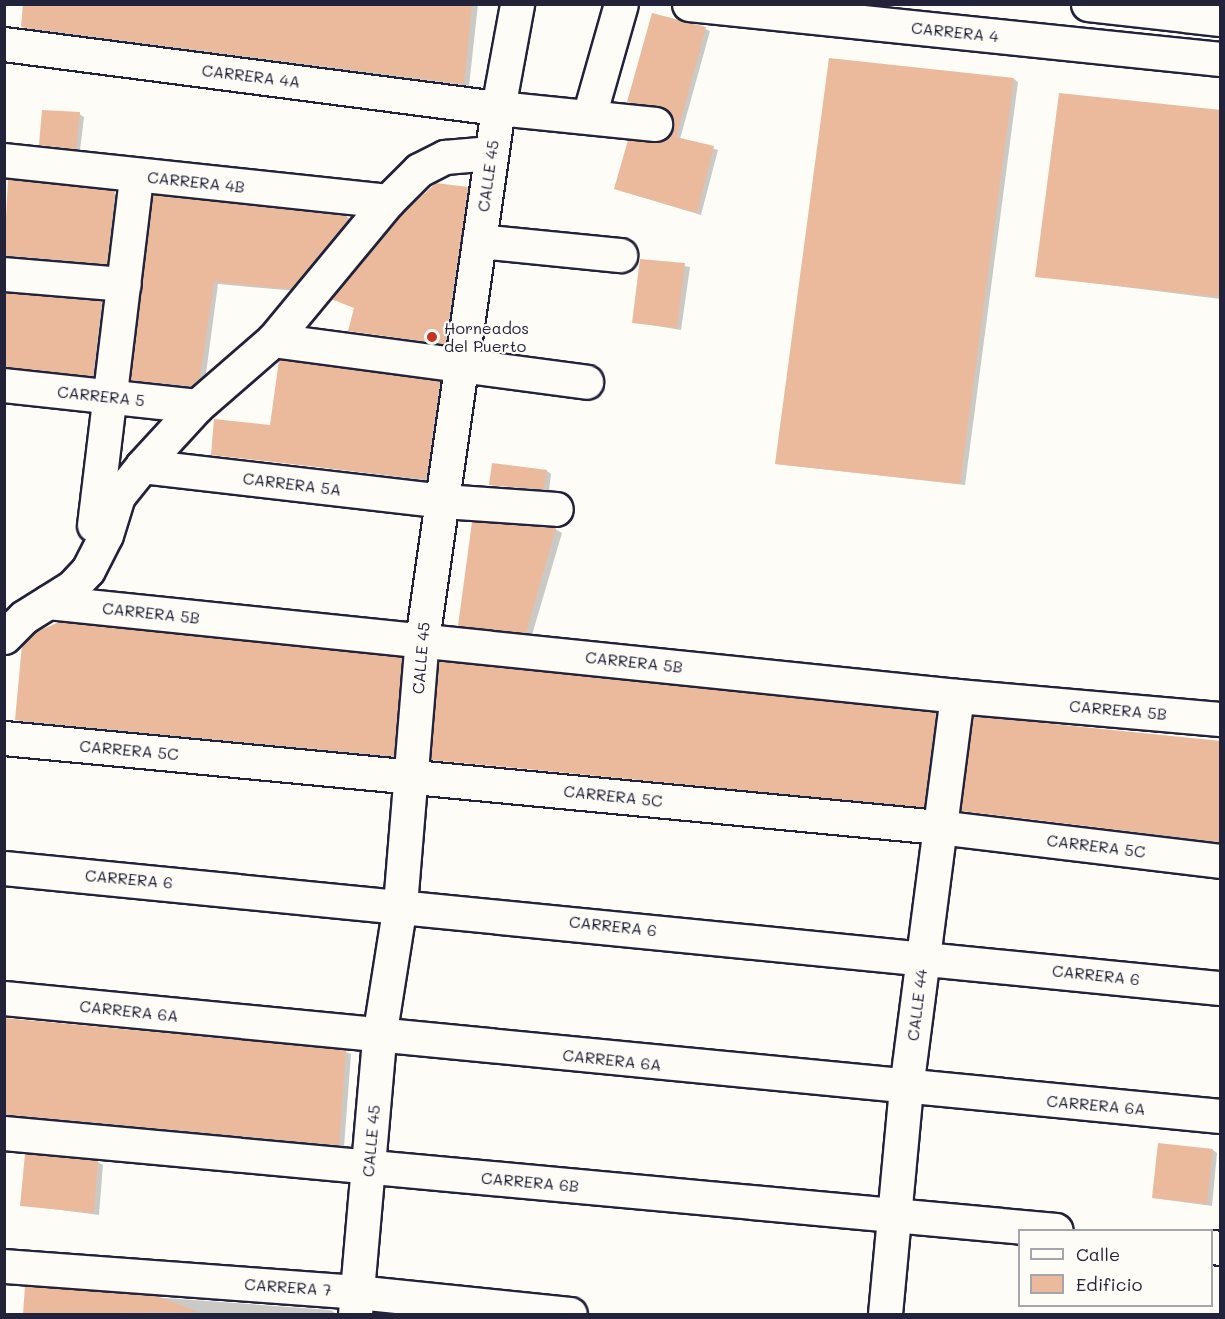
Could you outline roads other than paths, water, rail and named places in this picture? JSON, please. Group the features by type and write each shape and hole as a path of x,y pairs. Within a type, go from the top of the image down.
{"street":[{"name":"CALLE 45","path":"356,1303 379,1037 400,905 422,640 491,153 518,4"},
{"path":"588,116 621,4"},
{"name":"CARRERA 4","path":"689,4 1221,59"},
{"path":"1088,4 1218,14"},
{"name":"CARRERA 4A","path":"4,44 498,108 655,124"},
{"path":"4,637 24,617 48,602 88,570 106,535 118,496 142,466 197,406 273,340 388,201 419,170 445,157 491,153"},
{"name":"CARRERA 4B","path":"4,160 136,176 388,201"},
{"path":"88,570 111,397 136,176"},
{"path":"479,241 620,255"},
{"path":"4,274 124,284"},
{"path":"273,340 586,382"},
{"name":"CARRERA 5","path":"4,385 197,406"},
{"name":"CARRERA 5A","path":"142,466 443,501 556,509"},
{"name":"CARRERA 5B","path":"48,602 957,696 1221,719"},
{"name":"CALLE 44","path":"885,1314 906,1088 957,696"},
{"name":"CARRERA 5C","path":"4,738 939,827 1221,861"},
{"name":"CARRERA 6","path":"4,868 400,905 1221,988"},
{"name":"CARRERA 6A","path":"4,998 379,1037 1221,1116"},
{"name":"CARRERA 6B","path":"4,1132 369,1168 1046,1229"},
{"name":"CARRERA 7","path":"4,1266 356,1303 570,1314"}],"place":[{"name":"Horneados del Puerto","path":"432,337"}]}
